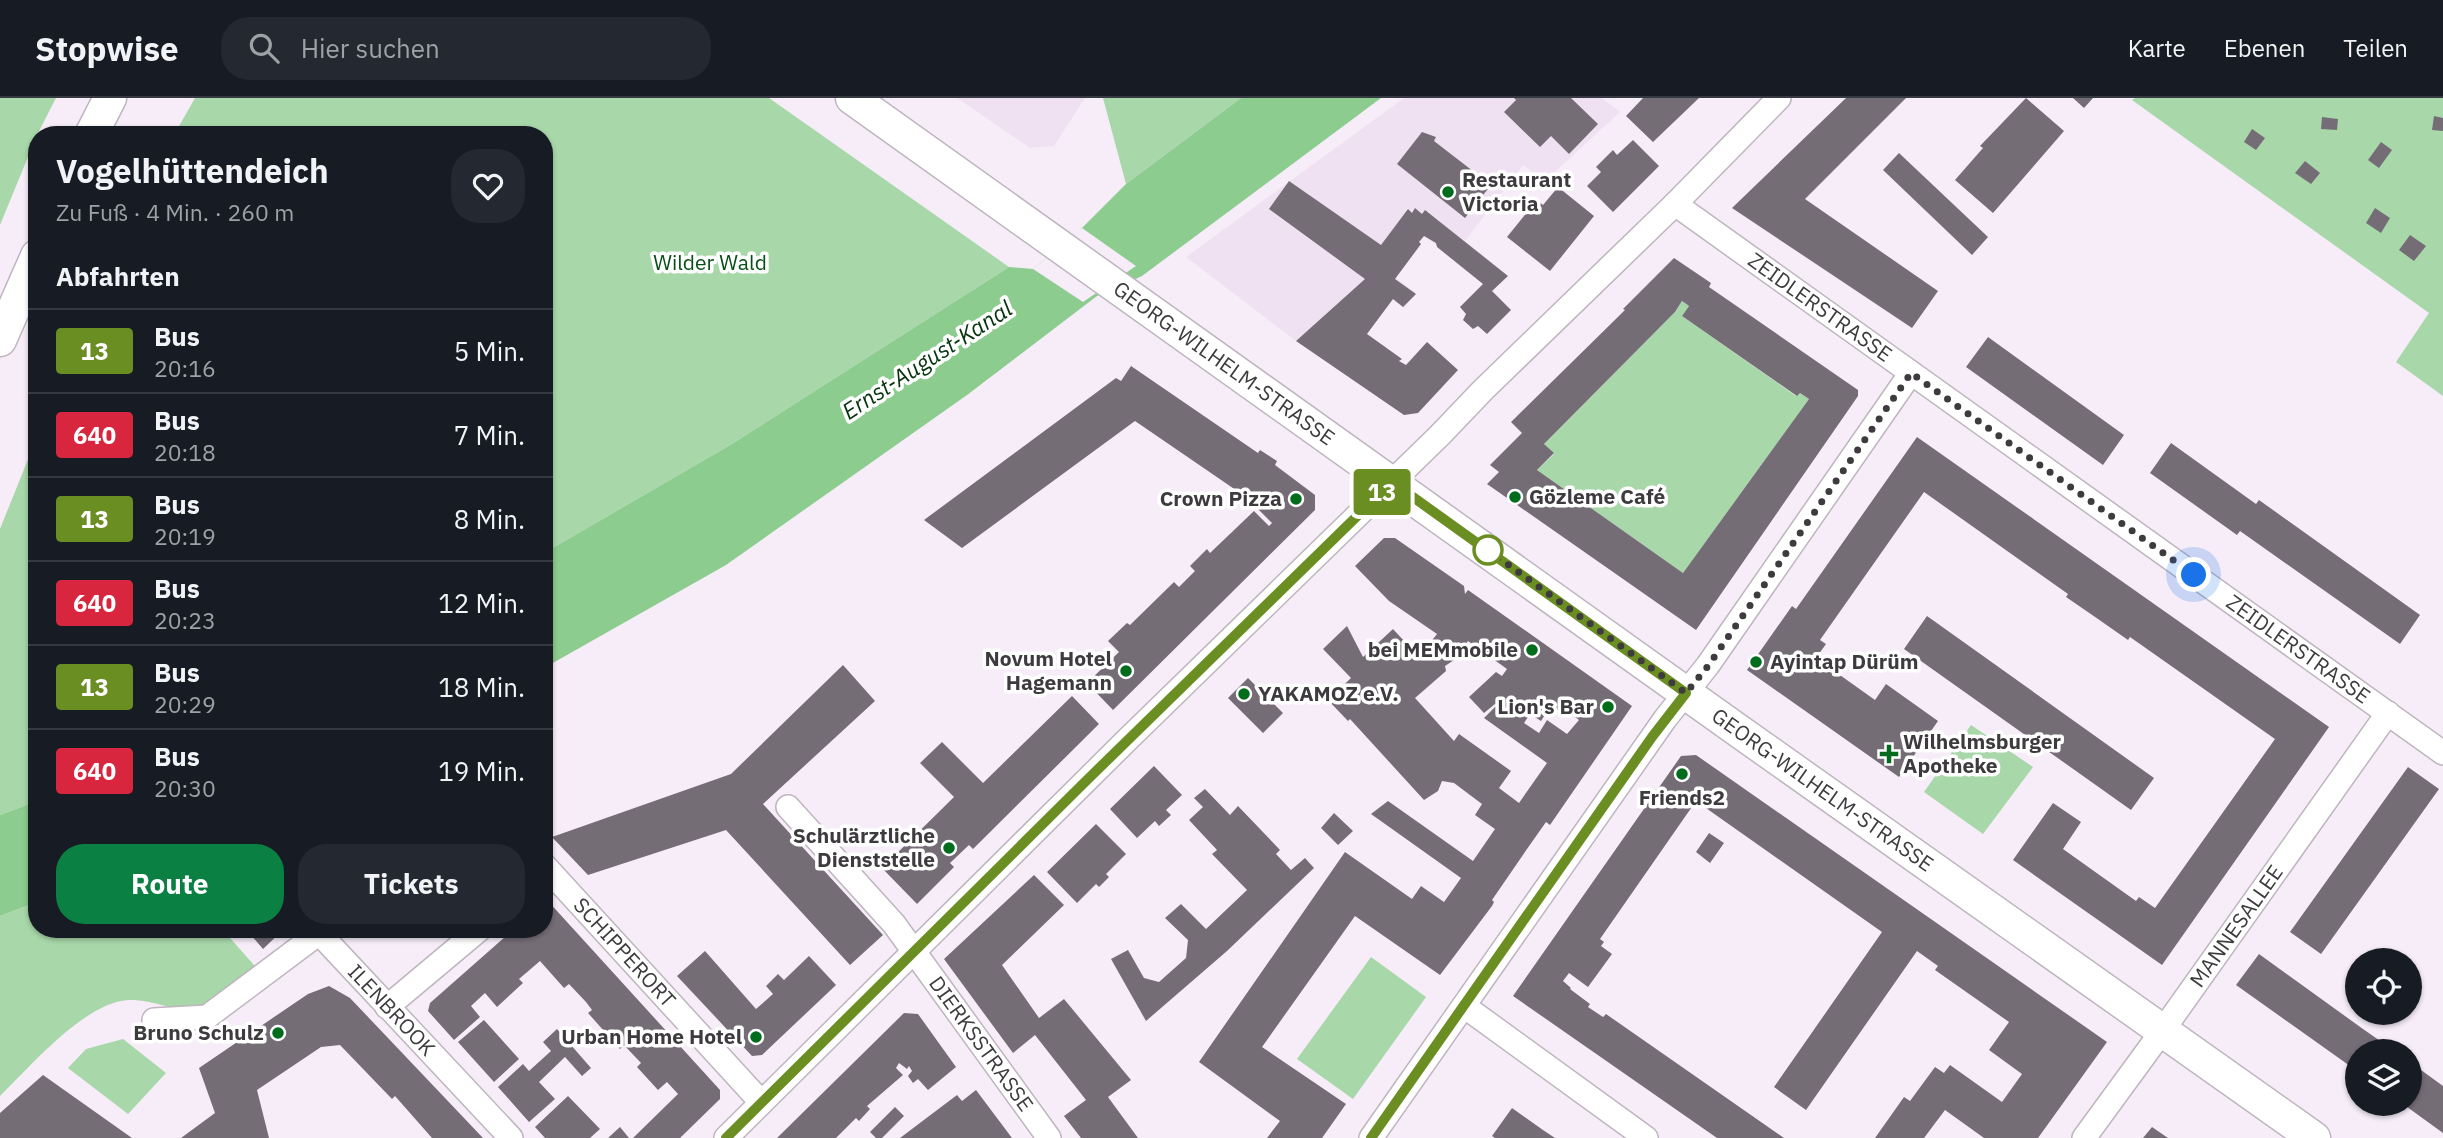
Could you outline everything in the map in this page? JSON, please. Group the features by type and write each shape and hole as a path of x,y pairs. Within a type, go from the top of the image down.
{"street":[{"path":"96,126 110,98"},
{"name":"GEORG-WILHELM-STRASSE","path":"852,98 2314,1138"},
{"path":"726,1138 1483,390 1675,204 1779,98"},
{"name":"ZEIDLERSTRASSE","path":"1675,204 2443,753"},
{"path":"0,340 28,276"},
{"path":"1371,1138 1652,737 1708,666 1911,373"},
{"name":"MANNESALLEE","path":"2084,1138 2388,713"},
{"name":"DIERKSSTRASSE","path":"788,807 894,924 1049,1138"},
{"name":"SCHIPPERORT","path":"553,878 761,1102"},
{"name":"ILENBROOK","path":"155,1020 207,1017 311,938"},
{"name":"ILENBROOK","path":"323,938 511,1138"},
{"path":"387,1007 469,938"},
{"path":"1464,1006 1646,1138"}],"shaded area":[{"path":"957,98 1085,98 1054,146 1030,148"},
{"path":"1404,98 1602,98 1620,112 1545,181 1523,165 1465,241 1508,276 1492,291 1424,235 1396,278 1416,293 1404,308 1365,279 1296,341 1186,257"}],"green space":[{"path":"0,98 56,98 42,126 28,126 28,157 0,225"},
{"name":"Wilder Wald","path":"195,98 769,98 1009,267 732,444 553,548 553,126 179,126"},
{"path":"1103,98 1241,98 1126,184"},
{"path":"2443,98 2443,396 2396,362 2429,313 2132,100"},
{"path":"1682,301 1689,306 1682,316 1796,396 1800,393 1809,399 1683,573 1537,470 1554,454 1544,444 1675,312"},
{"path":"28,459 28,804 0,815 0,529"},
{"path":"1971,725 2033,767 1983,834 1924,792"},
{"path":"28,905 28,938 230,938 270,983 217,1022 138,1000 111,1004 94,1012 59,1038 0,1096 0,916"},
{"path":"1371,957 1426,997 1353,1099 1297,1059"},
{"path":"123,1039 166,1073 128,1114 68,1068 86,1049"}],"water":[{"name":"Ernst-August-Kanal","path":"1241,98 1381,98 1142,276 1097,296 967,395 726,565 553,663 553,548 732,444 1009,267 1033,269 1078,232 1126,184"},
{"path":"28,804 28,905 0,916 0,815"}],"pier":[{"path":"1082,228 1136,266 1083,302 1033,269"}],"building":[{"path":"1514,98 1571,98 1598,124 1569,154 1551,136 1540,147 1504,112 1516,100"},
{"path":"1643,98 1699,98 1653,142 1626,116"},
{"path":"1846,98 1906,98 1805,199 1938,291 1912,328 1732,208"},
{"path":"2026,98 2064,131 1993,213 1955,180 1983,148 1980,146"},
{"path":"2073,98 2093,98 2084,108"},
{"path":"2434,116 2443,118 2443,131 2432,130"},
{"path":"2322,117 2338,119 2337,130 2321,129"},
{"path":"2252,129 2265,138 2256,150 2244,142"},
{"path":"1422,132 1436,137 1434,141 1491,185 1465,218 1397,164"},
{"path":"1633,140 1659,166 1613,212 1587,186 1601,172 1596,167 1613,150 1617,155"},
{"path":"2381,142 2392,150 2379,168 2368,160"},
{"path":"1899,153 1988,237 1972,255 1883,170"},
{"path":"2305,161 2320,173 2311,184 2295,173"},
{"path":"1289,181 1381,245 1408,209 1412,213 1415,208 1422,214 1425,210 1508,276 1492,291 1511,310 1487,334 1478,326 1473,329 1463,320 1466,314 1460,307 1483,284 1437,247 1436,243 1424,236 1419,242 1421,244 1395,279 1416,294 1403,307 1393,299 1367,334 1402,359 1399,361 1406,365 1427,342 1458,370 1418,413 1404,415 1296,341 1365,279 1269,209"},
{"path":"1558,187 1594,216 1550,271 1507,237 1537,200 1543,205"},
{"path":"2375,208 2390,218 2381,233 2366,223"},
{"path":"2410,235 2426,246 2414,261 2399,250"},
{"path":"1674,258 1711,283 1709,287 1858,390 1858,396 1696,630 1487,484 1499,472 1490,465 1522,433 1511,422 1625,310 1623,309","holes":["1682,301 1689,306 1682,316 1797,396 1800,393 1809,399 1683,573 1537,470 1554,453 1544,444 1675,312"]},
{"path":"1988,337 2124,435 2103,465 1966,367"},
{"path":"1131,366 1258,453 1260,450 1277,461 1275,465 1315,495 1315,510 1113,710 1087,683 1119,652 1108,641 1127,623 1130,625 1174,582 1179,587 1195,571 1190,566 1207,549 1210,553 1254,511 1269,526 1272,523 1246,497 1135,421 962,548 924,520 1116,378 1121,381"},
{"path":"1917,437 2329,727 2162,965 2013,860 2053,803 2081,822 2063,849 2136,901 2139,897 2155,908 2275,739 2130,637 2128,640 2066,597 2068,594 1924,492 1820,640 1826,644 1816,658 1875,700 1886,684 1938,721 1899,777 1747,670 1792,606 1796,609"},
{"path":"2171,443 2256,504 2259,500 2420,615 2400,644 2240,531 2237,535 2150,473"},
{"path":"1384,538 1395,538 1464,586 1465,594 1468,590 1632,706 1550,825 1546,822 1492,900 1492,906 1440,975 1355,916 1262,1047 1346,1104 1322,1138 1267,1138 1280,1121 1199,1062 1345,852 1412,899 1421,886 1444,902 1461,878 1371,814 1388,801 1473,861 1495,829 1475,815 1482,804 1454,783 1442,781 1438,791 1424,800 1350,719 1348,721 1328,700 1351,678 1323,649 1347,626 1363,657 1393,629 1419,657 1437,634 1389,601 1355,566","holes":["1468,641 1507,669 1502,676 1496,672 1469,697 1484,713 1497,705 1484,718 1547,763 1519,803 1499,788 1511,771 1459,734 1454,741 1415,698 1446,671 1445,666 1454,660","1551,705 1558,710 1561,706 1579,720 1567,734 1547,720 1539,733 1524,723 1530,714 1541,721"]},
{"path":"1927,616 2154,778 2131,810 1904,649"},
{"path":"843,665 875,701 763,804 883,935 850,965 726,830 588,875 553,838 731,774"},
{"path":"1248,678 1283,713 1263,733 1228,698"},
{"path":"1072,696 1099,724 973,849 969,845 950,863 954,867 917,904 882,868 954,797 920,763 942,742 983,783"},
{"path":"1696,755 2107,1042 2038,1138 1984,1138 1945,1110 1924,1138 1875,1138 1904,1097 1910,1101 1935,1067 1944,1073 1950,1065 2002,1102 2022,1074 1989,1050 2009,1022 1935,970 1938,966 1917,951 1806,1110 1774,1087 1882,932 1696,801 1600,939 1604,942 1601,946 1612,954 1588,987 1569,973 1563,981 1590,1004 1588,1007 1603,1017 1606,1014 1784,1138 1717,1138 1513,996 1681,756"},
{"path":"1154,766 1182,795 1166,810 1171,815 1159,826 1155,821 1137,838 1110,809"},
{"path":"2408,767 2439,789 2321,954 2290,932"},
{"path":"1205,789 1230,815 1238,806 1280,850 1276,854 1291,870 1305,858 1314,868 1227,951 1146,1021 1111,959 1128,950 1144,978 1159,982 1186,958 1188,940 1165,918 1181,904 1206,929 1247,890 1212,854 1217,850 1189,820 1203,807 1194,798"},
{"path":"1334,813 1353,831 1338,845 1321,828"},
{"path":"1096,824 1126,854 1106,874 1109,877 1099,887 1096,884 1077,903 1047,872"},
{"path":"1709,833 1724,843 1710,863 1696,852"},
{"path":"1034,875 1064,905 1002,965 1039,1018 1064,999 1131,1080 1108,1097 1138,1138 1081,1138 1064,1116 1086,1100 1035,1035 1013,1053 944,959"},
{"path":"553,907 720,1090 720,1099 680,1138 633,1138 678,1094 667,1082 658,1090 637,1067 641,1063 624,1045 620,1049 588,1013 592,1010 586,1002 569,984 564,988 540,961 519,979 523,983 497,1007 485,993 471,1006 480,1017 454,1040 428,1011 430,1003 504,938 553,938"},
{"path":"253,938 275,938 263,949"},
{"path":"705,951 756,1009 773,994 766,986 778,974 784,980 809,956 836,985 762,1055 752,1056 677,976"},
{"path":"2259,954 2345,1016 2345,1025 2358,1025 2378,1039 2345,1039 2345,1062 2236,985"},
{"path":"329,986 350,998 483,1138 432,1138 395,1096 392,1099 340,1045 321,1047 257,1090 269,1138 181,1138 215,1113 199,1068 308,994"},
{"path":"904,1013 918,1014 956,1067 928,1090 918,1079 913,1083 908,1076 912,1071 909,1066 907,1069 899,1063 896,1068 903,1075 867,1106 870,1109 859,1121 856,1118 836,1138 777,1138"},
{"path":"484,1020 519,1059 494,1082 458,1042"},
{"path":"557,1029 591,1068 582,1076 565,1057 539,1082 555,1099 529,1122 498,1087 523,1064 529,1071 551,1051 543,1042"},
{"path":"2422,1071 2443,1086 2443,1133 2420,1116 2422,1116"},
{"path":"43,1075 132,1138 0,1138 0,1113"},
{"path":"976,1090 1012,1138 900,1138 957,1095 962,1101"},
{"path":"568,1096 600,1129 590,1138 545,1138 535,1127"},
{"path":"895,1107 904,1116 882,1138 876,1138 870,1132"},
{"path":"1512,1108 1555,1138 1492,1136"},
{"path":"620,1127 629,1138 608,1138"},
{"path":"2152,1127 2168,1138 2143,1138"}],"bus line":[{"name":"13","path":"726,1138 1392,482 1686,693 1652,737 1371,1138"}],"place":[{"name":"Restaurant Victoria","path":"1448,192"},
{"name":"Gözleme Café","path":"1515,497"},
{"name":"Crown Pizza","path":"1296,499"},
{"name":"bei MEMmobile","path":"1532,650"},
{"name":"Ayintap Dürüm","path":"1756,662"},
{"name":"Novum Hotel Hagemann","path":"1126,671"},
{"name":"YAKAMOZ e.V.","path":"1244,694"},
{"name":"Lion's Bar","path":"1608,707"},
{"name":"Wilhelmsburger Apotheke","path":"1889,754"},
{"name":"Friends2","path":"1682,774"},
{"name":"Schulärztliche Dienststelle","path":"949,848"},
{"name":"Bruno Schulz","path":"278,1033"},
{"name":"Urban Home Hotel","path":"756,1037"}],"route":[{"path":"1488,550 1686,693 1708,666 1911,373 2194,575"}]}
